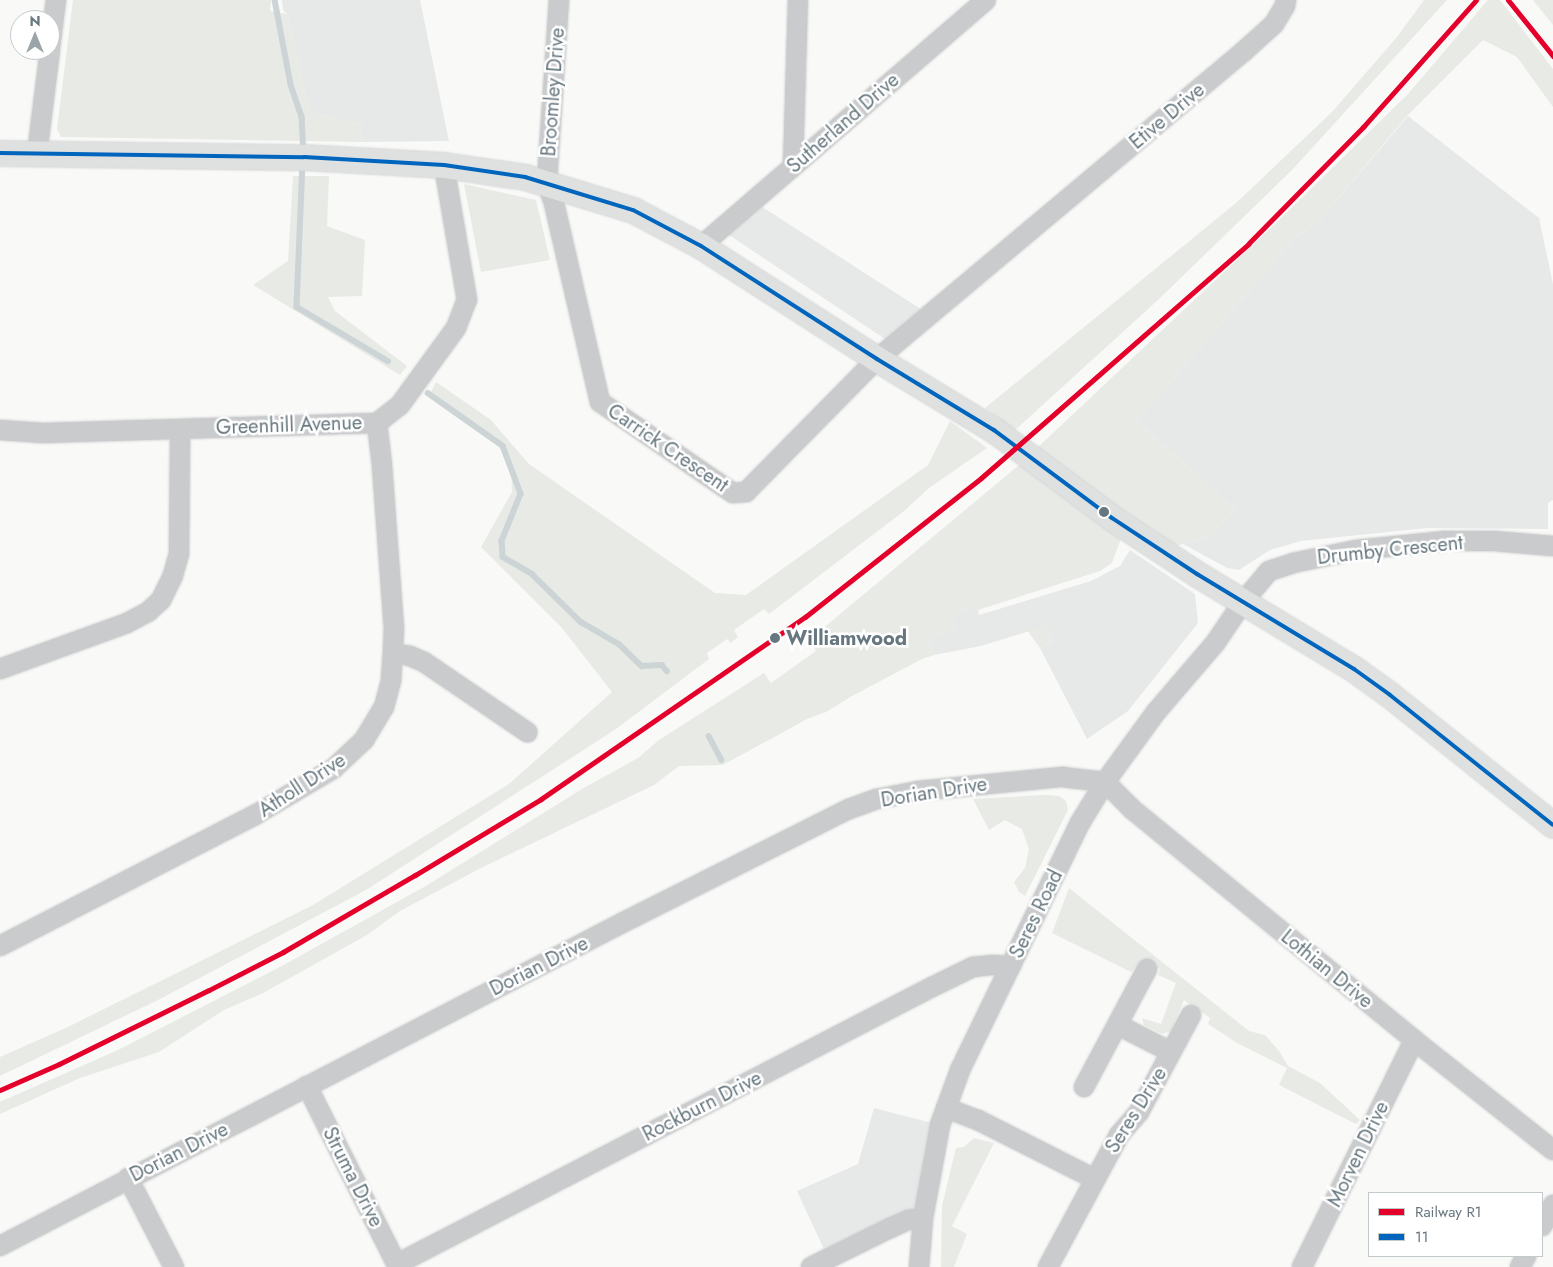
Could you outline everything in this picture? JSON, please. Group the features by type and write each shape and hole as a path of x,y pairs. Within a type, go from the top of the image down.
{"main road":[{"path":"0,152 37,154 304,156 444,165 498,172 547,183 633,210 701,246 877,359 994,430 1112,518 1243,602 1354,669 1376,684 1553,825"}],"street":[{"name":"Broomley Drive","path":"547,183 559,0"},
{"path":"793,166 798,0"},
{"name":"Sutherland Drive","path":"701,246 986,0"},
{"name":"Etive Drive","path":"877,359 1243,52 1274,24 1285,6 1286,0"},
{"path":"37,154 49,60"},
{"name":"Greenhill Avenue","path":"0,430 43,434 377,423 400,405 434,359 456,328 467,300 444,165"},
{"name":"Carrick Crescent","path":"547,183 556,212 600,402 733,493 746,492 877,359"},
{"name":"Atholl Drive","path":"0,946 256,815 334,768 364,740 384,707 391,680 394,629 382,465 377,423"},
{"path":"0,669 127,623 148,612 161,600 173,575 179,554 180,429"},
{"name":"Drumby Crescent","path":"1243,602 1269,571 1320,556 1356,550 1446,541 1494,541 1553,546"},
{"name":"Seres Road","path":"919,1267 924,1218 940,1125 946,1108 960,1070 1080,823 1105,782 1156,712 1216,642 1243,602"},
{"path":"393,653 410,656 424,662 527,732"},
{"name":"Dorian Drive","path":"0,1246 622,923 849,809 877,799 955,785 1062,777 1105,782"},
{"name":"Lothian Drive","path":"1105,782 1132,809 1414,1040 1553,1150"},
{"name":"Rockburn Drive","path":"397,1266 940,983 973,967 1011,966"},
{"path":"1084,1086 1147,969"},
{"name":"Seres Drive","path":"1048,1267 1119,1135 1139,1112 1191,1014"},
{"path":"1118,1025 1170,1052"},
{"name":"Morven Drive","path":"1302,1267 1414,1040"},
{"name":"Struma Drive","path":"307,1086 397,1266"},
{"path":"946,1108 978,1120 1095,1179"},
{"path":"128,1178 174,1267"},
{"path":"1543,1224 1553,1205"},
{"path":"811,1267 908,1220 924,1218"}],"shaded area":[{"path":"73,0 271,0 270,11 287,14 310,113 360,124 363,142 61,137 57,129"},
{"path":"282,0 420,0 449,141 363,142 360,124 310,113"},
{"path":"1424,0 1447,0 1292,170 1159,299 1014,431 985,408 1236,203 1332,112 1397,37"},
{"path":"1488,0 1500,0 1553,69 1553,107 1517,57 1483,40 1407,116 1320,220 1294,239 1137,421 1235,509 1209,537 1161,550 1125,527 1112,563 1100,571 978,610 971,607 952,615 958,628 929,641 934,655 922,659 826,712 807,719 723,765 679,766 654,785 481,868 400,911 367,935 263,993 224,1010 159,1052 80,1078 0,1114 0,1102 118,1050 280,967 424,887 582,789 638,758 659,740 764,673 771,683 816,651 809,640 1018,466 1276,223 1408,94"},
{"path":"1533,0 1553,0 1553,25"},
{"path":"1408,116 1539,218 1553,284 1553,500 1548,503 1548,529 1428,528 1301,541 1270,550 1239,570 1227,568 1183,544 1209,537 1235,509 1137,421 1294,239 1320,220"},
{"path":"293,176 329,176 327,226 365,240 362,296 328,297 335,311 407,366 400,375 253,285 288,261"},
{"path":"464,184 536,200 550,260 481,272"},
{"path":"753,201 930,315 894,345 720,229"},
{"path":"436,382 491,420 529,464 715,593 746,595 928,465 950,421 987,448 929,488 904,511 769,614 764,609 734,630 738,637 731,643 727,639 707,653 709,659 616,729 366,890 158,1000 0,1076 0,1057 68,1027 313,905 509,784 612,692 562,628 481,547 512,492 511,462 502,444 431,392"},
{"path":"1130,550 1195,594 1198,623 1128,711 1087,739 1040,648 1053,642 1046,626 981,646 934,655 929,641 957,628 952,615 971,607 978,610 979,615 1091,581 1120,566"},
{"path":"1046,626 1053,642 1040,648 1027,630"},
{"path":"1044,795 1059,796 1066,801 1068,810 1025,896 1019,892 1014,882 1025,868 1029,849 1022,829 1005,820 989,830 973,799"},
{"path":"1069,888 1249,1031 1265,1035 1279,1051 1288,1066 1320,1083 1360,1120 1356,1124 1279,1085 1287,1068 1237,1043 1208,1024 1210,1018 1184,1000 1171,1031 1162,1034 1144,1025 1142,1018 1161,1024 1176,983 1158,975 1160,969 1142,960 1131,972 1052,933"},
{"path":"874,1108 940,1125 923,1218 828,1258 797,1191 858,1164"},
{"path":"974,1138 994,1143 952,1226 967,1234 954,1267 941,1267 942,1206 956,1148 964,1147"}],"waterway":[{"path":"275,0 291,85 302,117 304,151"},
{"path":"303,163 297,307 388,361"},
{"path":"428,393 503,446 521,494 502,541 503,557 532,574 581,622 619,644 642,666 662,665 667,671"},
{"path":"709,736 722,760"}],"rail line":[{"name":"R1","path":"0,1090 59,1064 283,952 415,875 541,799 805,617 981,478 1249,243 1363,127 1476,0"},
{"name":"R1","path":"1508,0 1553,56"}],"transit line":[{"name":"11","path":"0,153 304,157 444,165 525,177 633,210 701,246 877,359 994,430 1112,518 1197,574 1354,669 1390,695 1553,825"}],"place":[{"name":"Williamwood","path":"775,638"}]}
